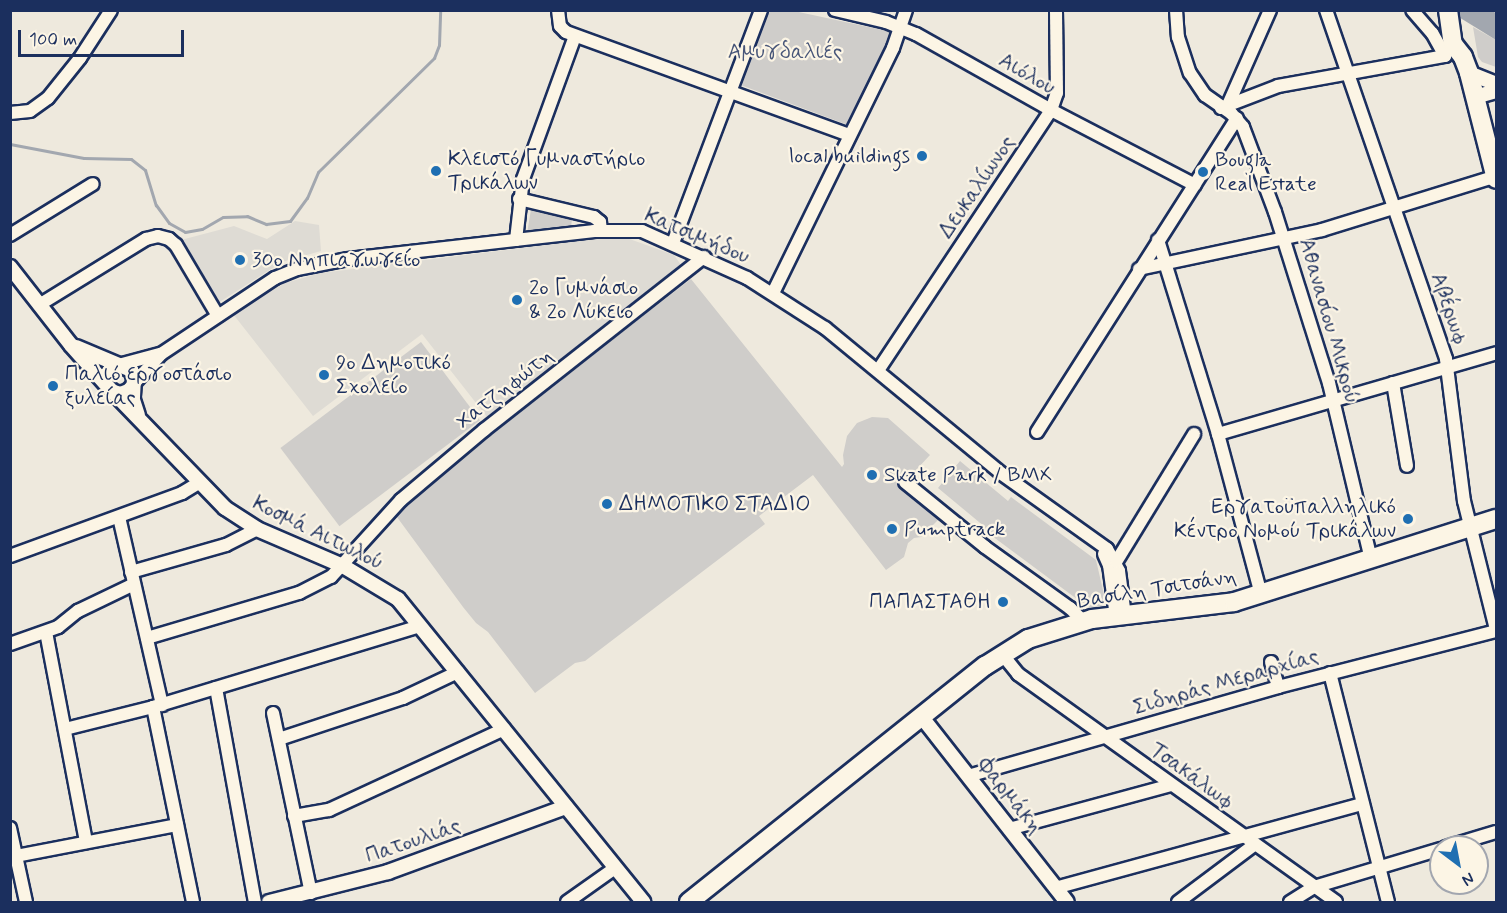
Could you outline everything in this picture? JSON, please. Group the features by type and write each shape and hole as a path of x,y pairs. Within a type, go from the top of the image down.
{"main road":[{"path":"1448,10 1459,55 1475,97 1496,177"},
{"path":"1459,55 1460,10"},
{"name":"Βασίλη Τσιτσάνη","path":"689,903 921,716 1002,654 1028,639 1083,621 1223,604 1497,519"}],"street":[{"path":"10,113 30,111 52,93 111,10"},
{"path":"558,10 561,28 575,36 849,135"},
{"path":"673,243 761,10"},
{"name":"Αιόλου","path":"835,10 902,28 933,43 1051,110 1195,185"},
{"path":"773,293 902,28 906,10"},
{"name":"Δευκαλίωνος","path":"879,369 1051,110 1057,93 1056,10"},
{"path":"1037,432 1237,118 1225,106 1205,95 1190,73 1178,37 1176,10"},
{"path":"1225,106 1270,10"},
{"name":"Αβέρωφ","path":"1326,10 1448,367 1464,501 1470,527 1491,587 1497,630"},
{"path":"1412,10 1432,33 1497,84"},
{"path":"516,240 519,199 527,165 575,36"},
{"path":"1225,106 1278,86 1459,55"},
{"path":"1475,97 1497,91"},
{"name":"Αθανασίου Μικρού","path":"1237,118 1247,135 1285,240 1333,401 1371,559"},
{"path":"1139,269 1285,240 1496,177"},
{"path":"10,235 93,184"},
{"path":"519,199 597,219 601,230"},
{"path":"577,233 579,213"},
{"name":"Κατσιμήδου","path":"161,354 275,278 309,265 601,230 642,231 704,257 773,293 825,328 879,369 1002,474 1110,556"},
{"path":"39,305 146,238 155,236 165,237 176,245 218,316"},
{"path":"1158,240 1218,434 1261,594"},
{"name":"Χατζηφώτη","path":"147,638 299,592 325,580 343,566 401,500 484,430 704,257"},
{"name":"Κοσμά Αιτωλού","path":"10,267 71,345 108,387 225,508 257,529 343,566 393,594 643,903"},
{"path":"71,345 130,370 133,382 132,400 141,421"},
{"path":"1218,434 1497,352"},
{"path":"161,354 124,392 108,387 108,370 119,364 161,354"},
{"path":"1393,383 1407,466"},
{"path":"1120,616 1110,556 1132,536 1194,434"},
{"path":"10,556 182,493 200,482"},
{"path":"905,482 985,547 1070,608 1083,621"},
{"path":"119,517 147,638 177,825 193,903"},
{"path":"10,644 46,632 64,623 78,611 133,578 226,545 257,529"},
{"path":"64,729 157,706 420,626"},
{"name":"Σιδηράς Μεραρχίας","path":"968,776 1278,687 1497,630"},
{"path":"46,632 86,842"},
{"name":"Τσακάλωφ","path":"1002,654 1018,674 1336,903"},
{"path":"1271,662 1278,687"},
{"path":"279,739 403,698 458,672"},
{"path":"1330,673 1388,903"},
{"path":"216,688 255,903"},
{"path":"273,712 310,893"},
{"name":"Φαρμάκη","path":"921,716 1067,903"},
{"path":"294,816 329,810 504,729"},
{"path":"1009,829 1171,785"},
{"path":"1055,888 1363,804"},
{"name":"Πατουλιάς","path":"272,902 412,864 566,807"},
{"path":"16,855 177,825"},
{"path":"10,828 26,903"},
{"path":"1186,900 1254,845"},
{"path":"1290,903 1314,887 1429,852"},
{"path":"570,902 615,868"}],"shaded area":[{"path":"1449,11 1492,11 1496,13 1496,40"},
{"name":"30ο Νηπιαγωγείο","path":"295,221 319,225 321,251 282,262 218,303 181,240 234,226 267,239"},
{"name":"2ο Γυμνάσιο & 2ο Λύκειο","path":"624,237 674,255 681,265 487,417 422,334 313,416 233,314 285,283 321,273"}],"green space":[{"name":"Αμυγδαλιές","path":"767,11 794,11 892,32 848,125 738,84"},
{"path":"1473,27 1496,40 1496,67 1482,62 1478,57"},
{"path":"531,209 572,218 571,228 527,234"},
{"path":"691,279 842,467 847,436 857,423 872,417 888,418 930,455 905,482 944,514 921,537 914,538 908,543 904,557 886,570 813,475 759,516 765,524 585,661 575,663 535,693 488,632 476,623 463,607 394,513 499,427"},
{"path":"421,342 480,420 339,526 280,448"},
{"path":"960,461 1008,501 1011,497 1096,560 1105,599 1102,606 1089,608 984,530 985,527 938,488"}],"waterway":[{"path":"10,144 84,158 131,159 145,170 156,205 169,223 185,232 202,229 223,217 247,216 266,224 290,221 307,198 318,172 434,58 439,45 440,10"}],"place":[{"name":"local buildings","path":"922,156"},
{"name":"Κλειστό Γυμναστήριο Τρικάλων","path":"436,171"},
{"name":"Bougla Real Estate","path":"1203,172"},
{"name":"30ο Νηπιαγωγείο","path":"240,260"},
{"name":"2ο Γυμνάσιο & 2ο Λύκειο","path":"517,300"},
{"name":"9ο Δημοτικό Σχολείο","path":"324,375"},
{"name":"Παλιό εργοστάσιο ξυλείας","path":"53,386"},
{"name":"Skate Park / BMX","path":"872,475"},
{"name":"ΔΗΜΟΤΙΚΟ ΣΤΑΔΙΟ","path":"607,504"},
{"name":"Εργατοϋπαλληλικό Κέντρο Νομού Τρικάλων","path":"1408,519"},
{"name":"Pumptrack","path":"892,529"},
{"name":"ΠΑΠΑΣΤΑΘΗ","path":"1003,602"}]}
